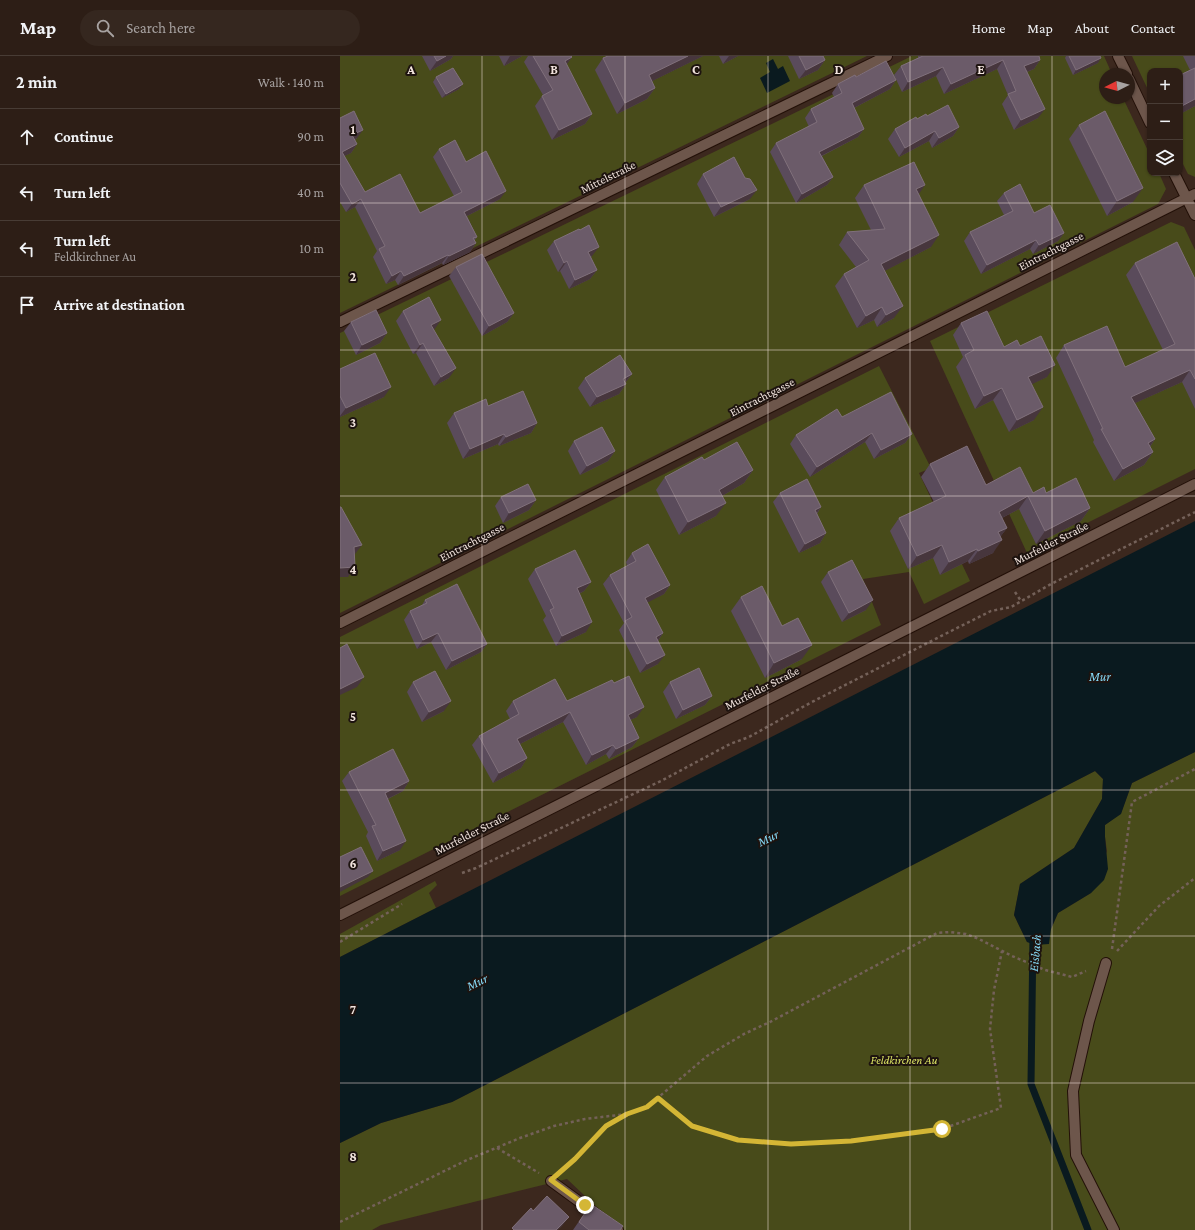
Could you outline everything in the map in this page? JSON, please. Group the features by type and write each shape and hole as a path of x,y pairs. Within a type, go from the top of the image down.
{"street":[{"name":"Mittelstraße","path":"340,322 887,56"},
{"path":"1118,56 1124,68"},
{"path":"1135,92 1147,117"},
{"path":"1176,176 1191,196 1195,215"},
{"name":"Eintrachtgasse","path":"340,623 1191,196"},
{"name":"Murfelder Straße","path":"340,915 1195,484"},
{"path":"1108,960 1089,1021 1073,1091 1076,1155 1114,1230"},
{"path":"551,1180 618,1230"}],"path":[{"path":"459,875 661,781 730,744 749,738 810,703 953,630 990,612 1011,607 1065,577 1195,512"},
{"path":"1108,960 1132,802 1195,769"},
{"path":"496,1148 551,1180 575,1159 606,1126 627,1114 647,1107 707,1056 744,1034 770,1022 937,933 950,932 966,934 1045,970 1072,977 1108,960 1159,906 1195,878"},
{"path":"340,942 404,903"},
{"path":"658,1098 692,1126 738,1140 791,1144 851,1141 942,1129 1001,1108 990,1029 994,990 1002,951"},
{"path":"340,1222 466,1160 554,1126 585,1119 627,1114"}],"green space":[{"path":"340,56 867,56 340,313"},
{"path":"912,56 1104,56 1109,68 1099,68 1099,104 1126,104 1147,149 1147,176 1160,176 1166,189 1158,204 340,613 340,333"},
{"path":"1132,56 1195,56 1195,177 1188,174 1183,164 1183,68 1147,68 1147,88"},
{"path":"1171,222 1184,227 1195,250 1195,469 1027,553 930,341"},
{"path":"879,366 931,468 919,473 970,581 924,604 909,572 863,579 881,625 340,896 340,637"},
{"name":"Feldkirchen Au","path":"1195,752 1195,1230 621,1230 567,1179 381,1225 372,1230 340,1230 340,1143 381,1123 452,1102 1095,771 1103,779 1102,799 1074,848 1020,884 1014,915 1027,942 1051,929 1058,913 1091,893 1107,851 1105,825 1121,813 1132,783"},
{"path":"435,881 437,885 429,893 436,908 340,957 340,934"}],"water":[{"path":"773,59 778,69 783,66 790,81 767,93 760,78 770,72 766,63"},
{"name":"Mur","path":"1195,521 1195,752 1132,783 1121,814 1105,825 1108,869 1104,880 1091,893 1058,913 1051,929 1049,944 1035,945 1027,942 1014,915 1020,884 1074,848 1102,799 1103,779 1095,771 452,1102 381,1123 340,1143 340,957"}],"building":[{"path":"434,56 446,56 437,61"},
{"path":"533,56 571,56 572,57 565,61 592,114 559,130 542,96 553,90"},
{"path":"608,56 688,56 649,75 655,88 625,103 603,58"},
{"path":"799,56 823,56 825,60 806,70"},
{"path":"923,56 1039,56 1040,60 1024,66 1045,109 1021,120 1008,94 1016,91 1003,60 951,84 943,67 908,82 901,66"},
{"path":"1069,56 1100,56 1101,58 1076,70"},
{"path":"886,61 896,80 852,103 864,129 819,152 833,177 802,194 776,143 817,122 811,109 842,93 838,84 855,75 856,77"},
{"path":"453,68 463,84 446,94 436,77"},
{"path":"1195,68 1195,99 1183,105 1183,104 1183,74"},
{"path":"948,105 959,127 939,138 935,131 905,148 895,129 916,117 917,119 926,114 927,116"},
{"path":"354,111 363,130 352,135 357,144 342,152 365,192 400,174 420,213 462,192 439,149 455,140 466,162 486,151 506,191 464,212 477,237 473,238 476,243 404,276 401,271 392,276 379,249 385,246 361,199 352,204 340,183 340,118"},
{"path":"1105,111 1143,188 1117,201 1079,125"},
{"path":"734,157 745,178 750,179 757,190 721,207 703,174"},
{"path":"914,162 925,185 916,189 939,235 881,264 903,306 886,315 882,307 866,316 844,274 869,260 847,232 885,229 864,185"},
{"path":"1020,184 1034,213 1050,205 1064,233 1039,245 1036,240 987,265 970,232 1013,211 1004,193"},
{"path":"589,225 599,247 588,252 597,270 575,280 567,261 564,263 554,241"},
{"path":"1177,242 1195,279 1195,379 1190,370 1131,397 1155,439 1148,443 1153,452 1123,469 1101,429 1103,429 1064,345 1107,326 1125,367 1175,344 1135,263"},
{"path":"482,254 514,313 489,326 456,267"},
{"path":"429,297 441,320 431,325 456,368 441,377 423,343 420,345 403,311"},
{"path":"376,310 387,333 362,345 351,322"},
{"path":"987,311 1004,347 1017,340 1020,346 1041,336 1055,365 1028,377 1043,407 1017,420 1002,388 984,396 965,355 974,350 961,323"},
{"path":"375,353 391,387 346,408 340,396 340,369"},
{"path":"620,355 632,374 623,379 626,384 597,397 585,378"},
{"path":"523,391 537,423 506,437 504,434 470,449 454,413 486,399 488,406"},
{"path":"891,392 912,434 881,450 872,433 817,467 796,435 837,409 842,417"},
{"path":"602,427 615,451 587,466 574,441"},
{"path":"737,442 753,470 719,490 726,503 688,522 665,477 702,457 704,460"},
{"path":"967,446 986,485 1020,467 1033,493 1044,487 1046,493 1076,478 1090,508 1045,531 1028,496 999,512 1007,528 998,532 1002,540 978,551 977,549 949,562 942,545 917,556 899,518 946,496 930,464"},
{"path":"807,479 821,507 815,510 826,533 805,544 780,493"},
{"path":"528,484 536,500 509,513 501,497"},
{"path":"340,507 362,545 354,547 355,567 340,568"},
{"path":"648,544 670,585 645,598 663,633 656,637 665,655 647,664 625,621 632,617 610,575 636,561 632,553"},
{"path":"575,550 591,582 577,588 592,622 562,636 550,610 554,608 535,569"},
{"path":"852,560 873,600 849,613 828,572"},
{"path":"457,584 487,644 452,661 438,633 423,640 410,611 427,603 425,600"},
{"path":"762,586 782,626 798,618 812,645 774,663 741,597"},
{"path":"347,644 364,677 340,689 340,648"},
{"path":"699,668 712,696 683,710 670,682"},
{"path":"435,671 451,701 429,712 413,682"},
{"path":"629,676 644,707 628,715 639,738 616,749 613,745 592,755 570,712 517,739 527,758 499,773 479,736 519,714 513,701 555,679 567,701 612,680 614,683"},
{"path":"393,749 409,781 385,793 406,841 383,851 372,826 376,825 349,772"},
{"path":"361,847 373,871 340,887 340,857"},
{"path":"547,1196 569,1217 556,1230 514,1230 512,1228 531,1208 533,1211"},
{"path":"591,1204 623,1226 620,1230 589,1230 579,1222"}],"waterway":[{"name":"Eisbach","path":"1033,935 1031,1084 1088,1230"}],"route":[{"path":"585,1205 551,1180 575,1159 606,1126 627,1114 647,1107 658,1098 692,1126 738,1140 791,1144 851,1141 942,1129"}]}
